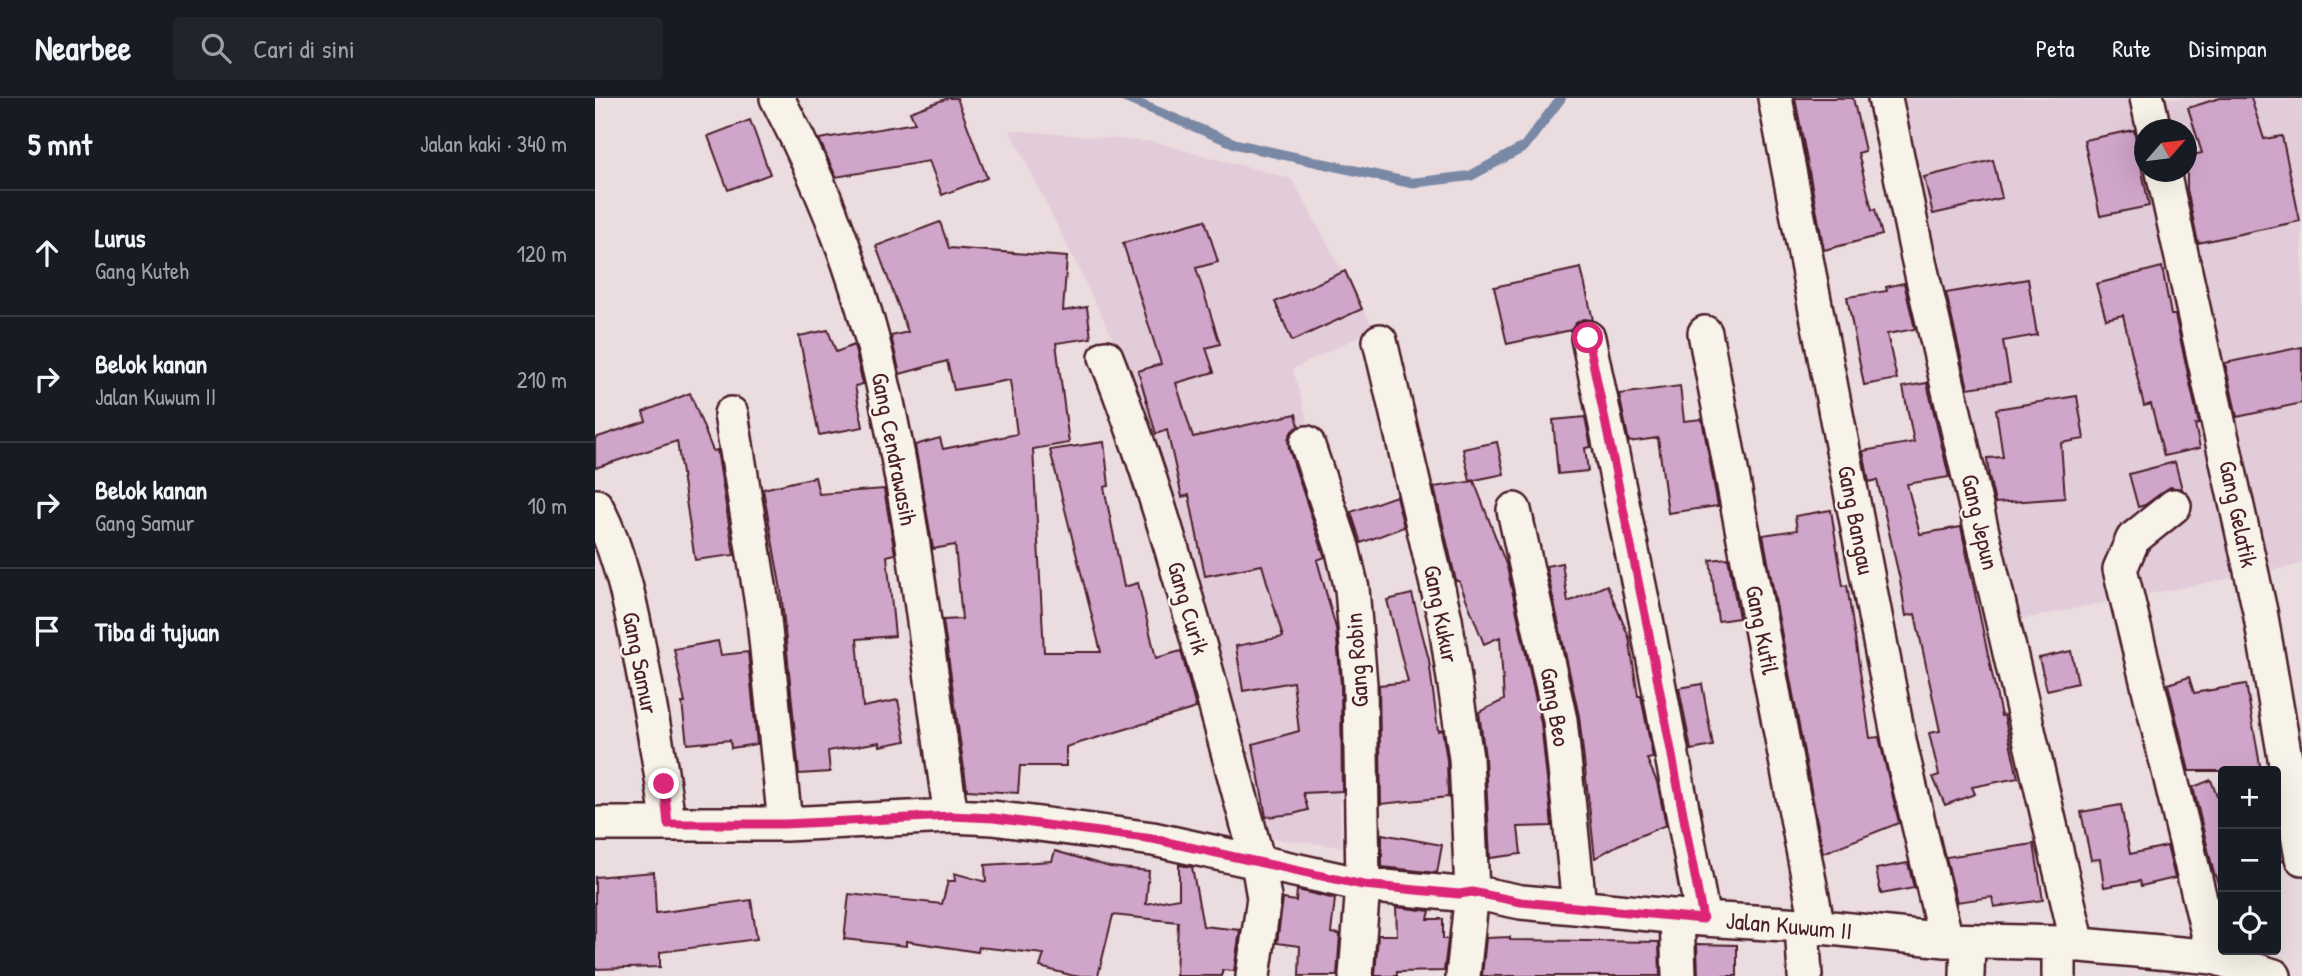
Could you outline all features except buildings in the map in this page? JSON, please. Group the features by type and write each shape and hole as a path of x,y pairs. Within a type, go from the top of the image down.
{"street":[{"name":"Gang Cendrawasih","path":"777,98 834,225 870,333 887,403 914,552 951,816"},
{"name":"Gang Bangau","path":"1775,98 1900,745 1968,976"},
{"name":"Gang Jepun","path":"1885,98 2069,944 2059,976"},
{"path":"2147,98 2152,119"},
{"name":"Gang Gelatik","path":"2165,182 2260,611 2302,858"},
{"name":"Gang Kutil","path":"1705,333 1810,927 1805,976"},
{"path":"1588,338 1648,629 1690,918 1679,976"},
{"name":"Gang Kukur","path":"1380,341 1445,619 1466,758 1472,892 1463,976"},
{"name":"Gang Curik","path":"1106,357 1135,429 1159,504 1258,862 1264,898 1253,976"},
{"path":"731,414 763,610 785,824"},
{"name":"Gang Robin","path":"1307,443 1342,547 1352,589 1360,684 1363,885 1356,976"},
{"name":"Gang Samur","path":"596,506 611,535 635,631 664,784 668,824"},
{"path":"2174,506 2133,539 2120,569 2214,957"},
{"name":"Gang Beo","path":"1514,510 1560,720 1579,906"},
{"name":"Jalan Kuwum II","path":"595,824 785,824 951,816 1034,822 1153,839 1337,877 1363,885 1459,894 1472,892 1521,902 1690,918 1957,940 2069,944 2214,957 2274,976"}],"shaded area":[{"path":"1878,98 2302,98 2302,564 2006,622"},
{"path":"1010,130 1154,142 1292,179 1374,329 1293,369 1325,484 1342,847 1246,835 1122,357"}],"waterway":[{"path":"1125,98 1236,144 1411,183 1470,176 1524,147 1561,98"}],"route":[{"path":"664,784 668,824 785,824 951,816 993,818 1153,839 1337,877 1363,885 1459,894 1472,892 1521,902 1703,919 1648,629 1588,338"}]}
